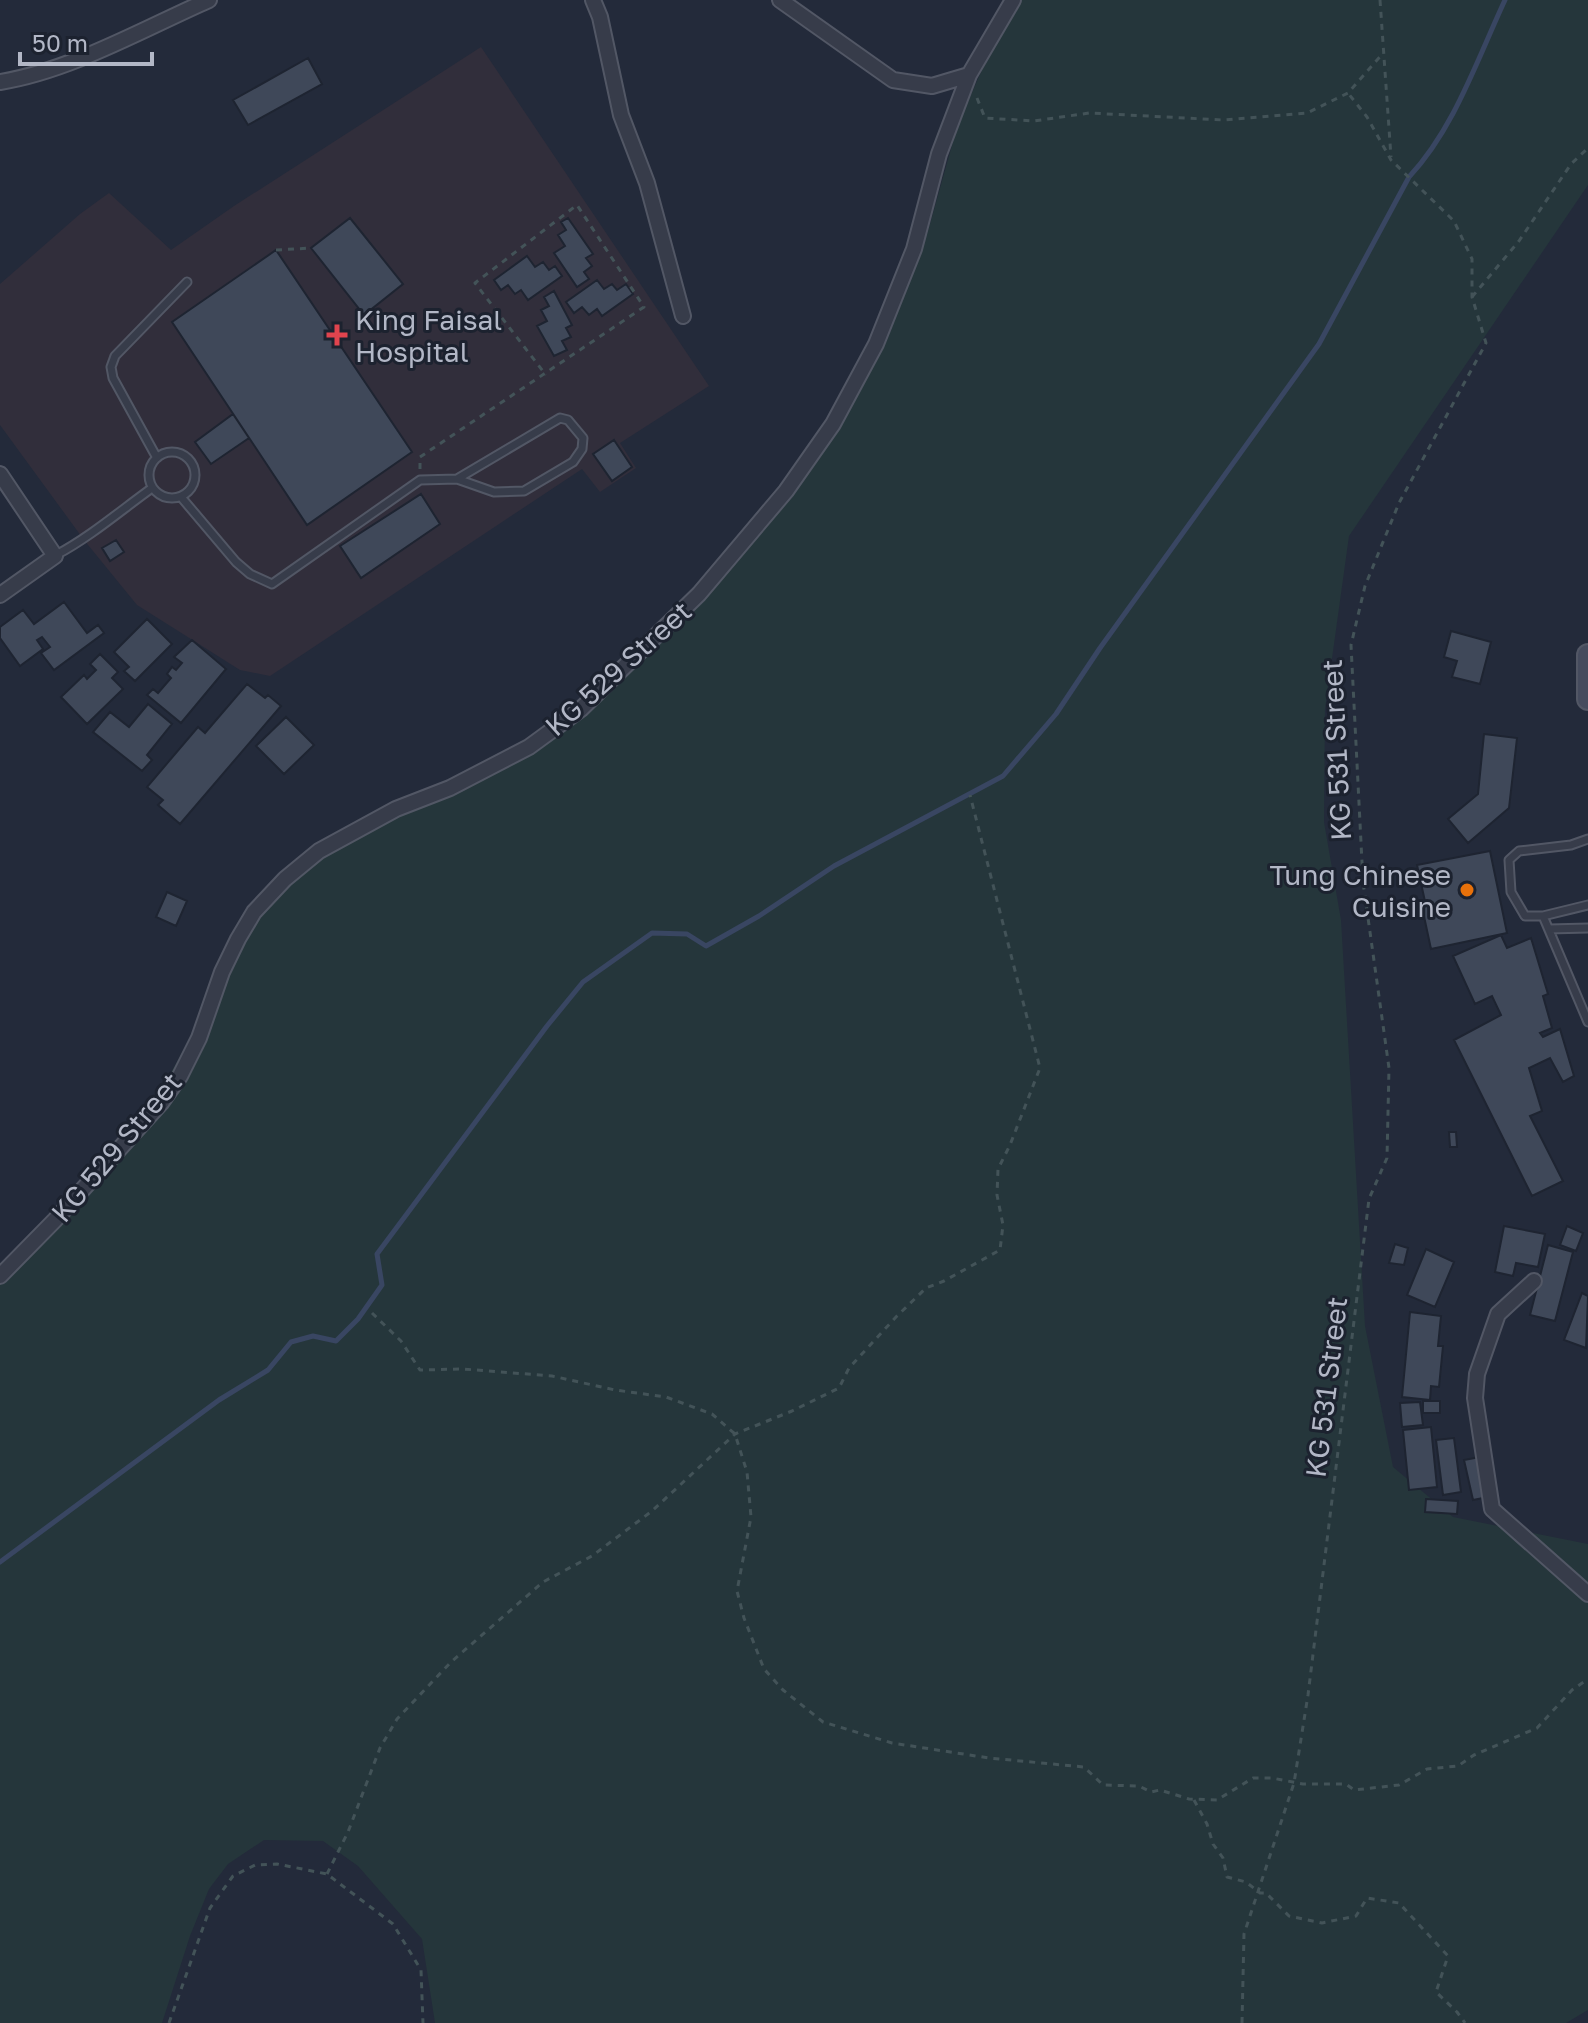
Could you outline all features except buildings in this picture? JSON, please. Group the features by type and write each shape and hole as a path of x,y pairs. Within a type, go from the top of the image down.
{"street":[{"path":"0,82 22,79 85,55 209,0"},
{"path":"593,0 600,17 621,115 647,183 683,316"},
{"path":"780,0 893,80 932,86 969,75"},
{"name":"KG 529 Street","path":"0,1276 161,1103 180,1076 199,1038 222,972 238,939 254,912 285,879 319,851 396,809 450,788 529,747 581,709 699,594 786,491 833,424 876,344 914,249 939,154 969,75 1013,0"},
{"path":"0,474 55,556 0,595"},
{"path":"1588,655 1588,699"},
{"path":"1534,1281 1498,1314 1477,1374 1475,1398 1492,1509 1588,1594"}],"lane":[{"path":"157,458 113,378 111,367 115,356 187,282"},
{"path":"181,497 236,562 250,574 272,584 420,480 457,479 494,492 524,491 573,462 582,449 583,438 568,420 560,418 457,479"},
{"path":"174,452 187,458 192,464 195,479 188,493 181,497 165,498 152,488 148,474 157,458 174,452"},
{"path":"55,556 84,540 152,488"},
{"path":"1588,839 1571,845 1519,851 1509,860 1511,892 1525,916 1543,916 1588,905"},
{"path":"1543,916 1588,1022"},
{"path":"1549,929 1588,928"}],"path":[{"path":"1380,0 1391,160"},
{"path":"969,75 985,118 1034,121 1089,113 1223,120 1307,113 1348,93 1384,52"},
{"name":"KG 531 Street","path":"1242,2023 1244,1934 1294,1783 1314,1656 1369,1199 1387,1158 1389,1068 1363,882 1351,645 1365,586 1399,503 1486,343 1472,297 1472,259 1454,221 1391,160 1367,117 1348,93"},
{"path":"1472,297 1519,241 1571,164 1588,148"},
{"path":"420,480 420,457 546,375 644,307 577,205 475,283 546,375"},
{"path":"276,250 311,248"},
{"path":"327,1874 348,1832 380,1748 397,1719 451,1662 543,1582 592,1556 652,1511 735,1434 839,1388 849,1368 926,1288 1000,1250 1003,1225 997,1195 998,1169 1040,1068 970,795"},
{"path":"372,1313 401,1341 420,1370 463,1369 552,1376 666,1397 712,1414 735,1434 747,1472 751,1517 737,1591 764,1669 783,1690 823,1722 892,1743 989,1758 1084,1767 1103,1785 1139,1786 1151,1792 1160,1790 1194,1800 1217,1800 1253,1778 1346,1784 1354,1790 1399,1785 1427,1769 1458,1766 1474,1755 1537,1728 1572,1690 1588,1679"},
{"path":"1194,1800 1207,1824 1213,1844 1223,1858 1227,1877 1246,1882 1260,1893 1266,1893 1289,1916 1322,1923 1356,1916 1367,1898 1399,1903 1448,1956 1436,1992 1465,2023"},
{"path":"169,2023 210,1908 233,1876 255,1865 277,1864 327,1874 393,1924 421,1970 423,2023"}],"shaded area":[{"path":"1013,0 1588,0 1588,185 1349,536 1325,709 1324,822 1341,920 1365,1326 1393,1467 1453,1517 1588,1544 1588,2010 1566,2023 435,2023 422,1939 358,1866 323,1841 264,1840 228,1864 209,1889 162,2023 0,2023 0,1269 65,1203 165,1083 266,903 346,838 523,744 615,678 707,596 810,471 887,340 928,231 958,124"},
{"name":"King Faisal Hospital","path":"481,47 709,386 620,443 636,468 600,492 582,469 270,676 240,670 137,605 84,540 0,425 0,284 80,214 109,193 171,250"}],"waterway":[{"path":"0,1562 219,1400 268,1370 291,1342 313,1336 336,1341 358,1319 382,1285 377,1254 583,982 652,933 687,934 706,946 759,916 834,866 1003,776 1056,714 1319,344 1409,177 1452,116 1505,0"}],"place":[{"name":"King Faisal Hospital","path":"337,335"},
{"name":"Tung Chinese Cuisine","path":"1467,890"}]}
